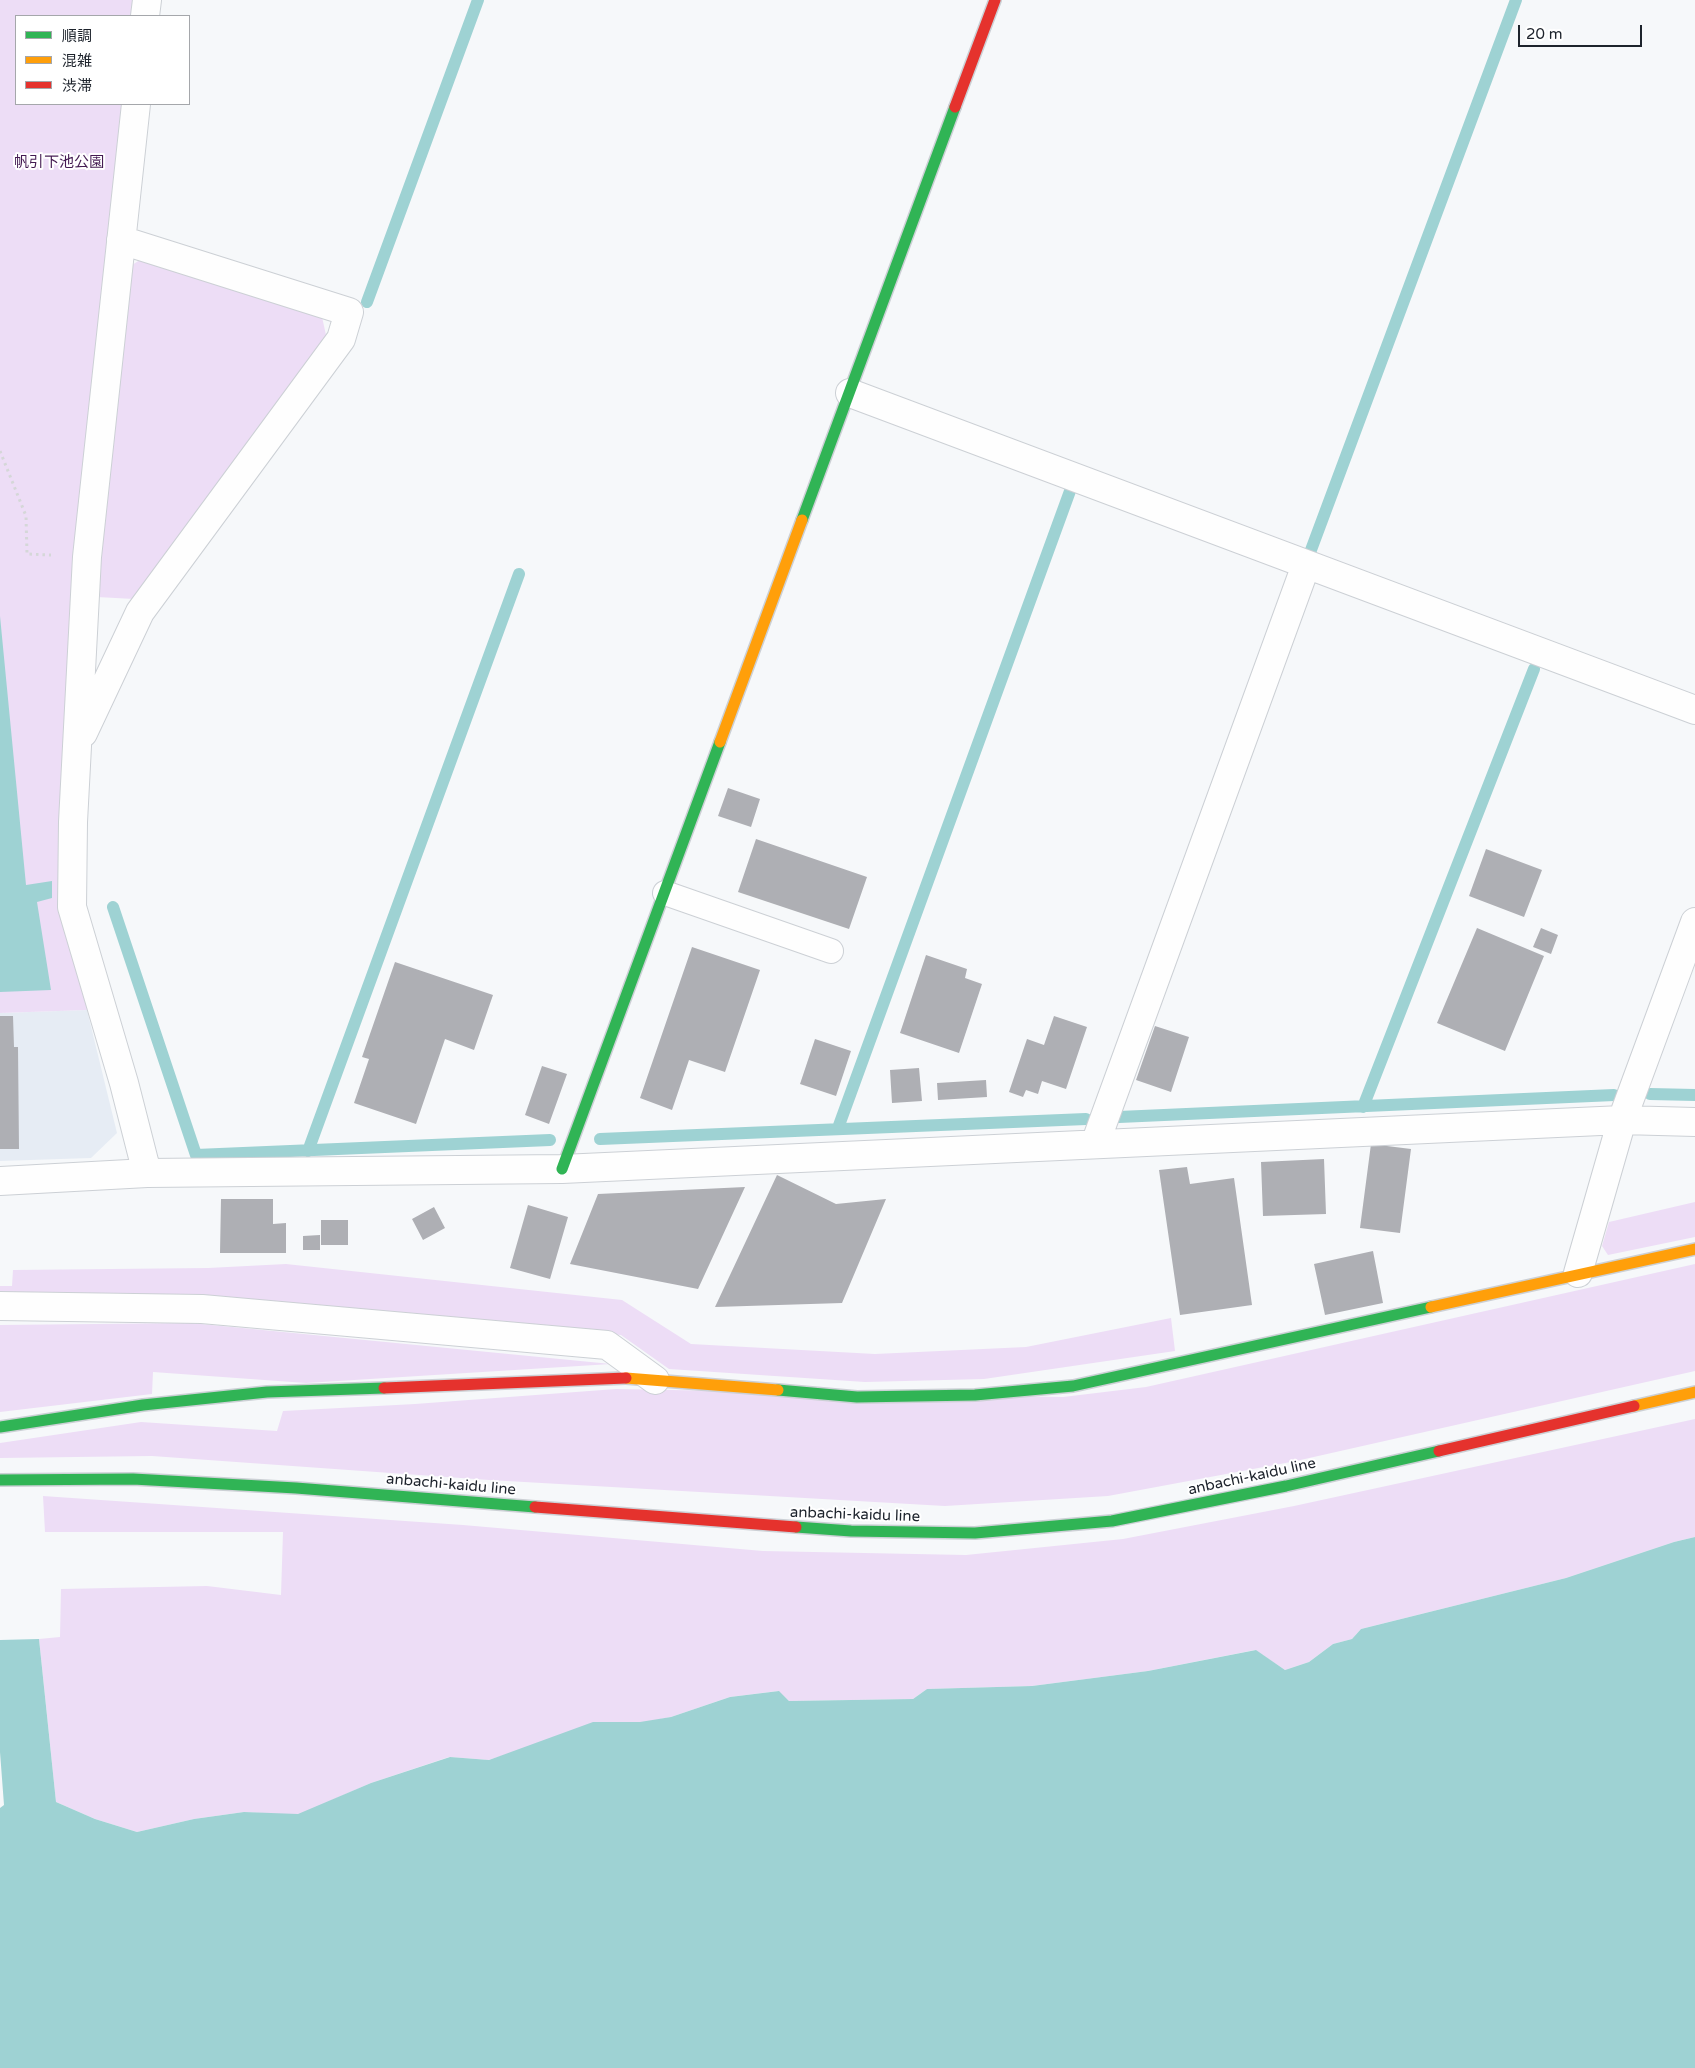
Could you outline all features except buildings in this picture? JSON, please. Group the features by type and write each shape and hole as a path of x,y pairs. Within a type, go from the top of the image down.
{"street":[{"path":"145,15 147,0"},
{"path":"562,1169 995,0"},
{"path":"136,105 87,557 76,746 72,907 124,1083 147,1173"},
{"path":"76,746 140,612 341,339 349,312 121,240"},
{"path":"850,393 1306,566 1695,710"},
{"path":"1095,1144 1306,566"},
{"path":"1578,1273 1622,1120 1695,922"},
{"path":"0,1180 147,1173 562,1169 1622,1120 1695,1122"},
{"path":"0,1426 143,1405 267,1392 631,1378 857,1397 975,1395 1073,1386 1578,1273 1695,1249"},
{"path":"0,1306 202,1309 607,1345 655,1380"},
{"name":"anbachi-kaidu line","path":"0,1480 133,1479 296,1488 851,1532 975,1533 1112,1521 1286,1486 1695,1392"}],"lane":[{"path":"665,893 831,951"}],"path":[{"path":"0,451 26,516 27,554 87,557"}],"shaded area":[{"path":"87,1010 117,1133 91,1158 0,1161 0,1013"}],"green space":[{"name":"帆引下池公園","path":"0,0 136,0 134,15 15,15 15,105 125,105 61,904 87,1010 0,1013"},
{"path":"146,256 322,317 326,335 134,599 97,597 129,267"},
{"path":"1695,1202 1695,1237 1608,1255 1602,1246 1609,1222"},
{"path":"286,1264 622,1300 691,1344 875,1354 1026,1347 1171,1318 1175,1351 984,1379 865,1382 669,1369 621,1335 212,1298 0,1299 0,1286 12,1286 13,1270 208,1268"},
{"path":"1695,1264 1695,1371 1296,1461 1108,1496 945,1506 489,1480 152,1456 0,1458 0,1443 141,1422 277,1431 283,1411 415,1404 616,1389 1063,1397 1146,1387"},
{"path":"191,1323 611,1364 306,1383 153,1372 152,1394 0,1412 0,1325"},
{"path":"1695,1419 1695,1537 1674,1542 1566,1578 1361,1629 1352,1639 1333,1644 1309,1662 1285,1670 1255,1650 1148,1671 1032,1686 927,1689 913,1699 789,1701 778,1691 730,1697 671,1717 540,1743 489,1760 449,1757 371,1783 298,1815 244,1812 194,1819 137,1832 95,1819 56,1802 39,1639 60,1637 61,1589 207,1586 281,1595 283,1532 45,1532 43,1496 463,1525 763,1551 966,1555 1123,1539 1294,1506"}],"water":[{"path":"0,616 26,885 52,881 52,898 37,902 51,990 0,992"},
{"path":"1695,1537 1695,2068 0,2068 0,1808 4,1805 0,1752 0,1640 39,1639 56,1802 95,1819 137,1832 194,1819 244,1812 298,1814 371,1783 450,1757 489,1760 593,1722 640,1722 671,1717 730,1697 779,1691 789,1701 913,1699 927,1689 1032,1686 1148,1671 1256,1650 1285,1670 1309,1662 1333,1644 1352,1639 1361,1629 1566,1578 1674,1542"}],"waterway":[{"path":"367,302 478,0"},
{"path":"1311,550 1516,0"},
{"path":"838,1128 1070,491"},
{"path":"308,1151 519,574"},
{"path":"1363,1107 1534,669"},
{"path":"113,907 196,1155 550,1140"},
{"path":"1650,1094 1695,1095"},
{"path":"1119,1117 1614,1095"},
{"path":"600,1139 1086,1119"}],"traffic: fast":[{"path":"802,520 955,107"},
{"path":"562,1169 720,742"},
{"path":"778,1390 857,1397 975,1395 1073,1386 1431,1307"},
{"path":"0,1427 143,1405 267,1392 384,1388"},
{"path":"796,1527 851,1531 975,1533 1112,1521 1286,1486 1439,1451"},
{"path":"0,1480 133,1479 296,1488 535,1507"}],"traffic: slow":[{"path":"720,742 802,520"},
{"path":"1431,1307 1695,1249"},
{"path":"626,1378 778,1390"},
{"path":"1634,1406 1695,1392"}],"traffic: jam":[{"path":"955,107 995,0"},
{"path":"384,1388 626,1378"},
{"path":"1439,1451 1634,1406"},
{"path":"535,1507 796,1527"}]}
